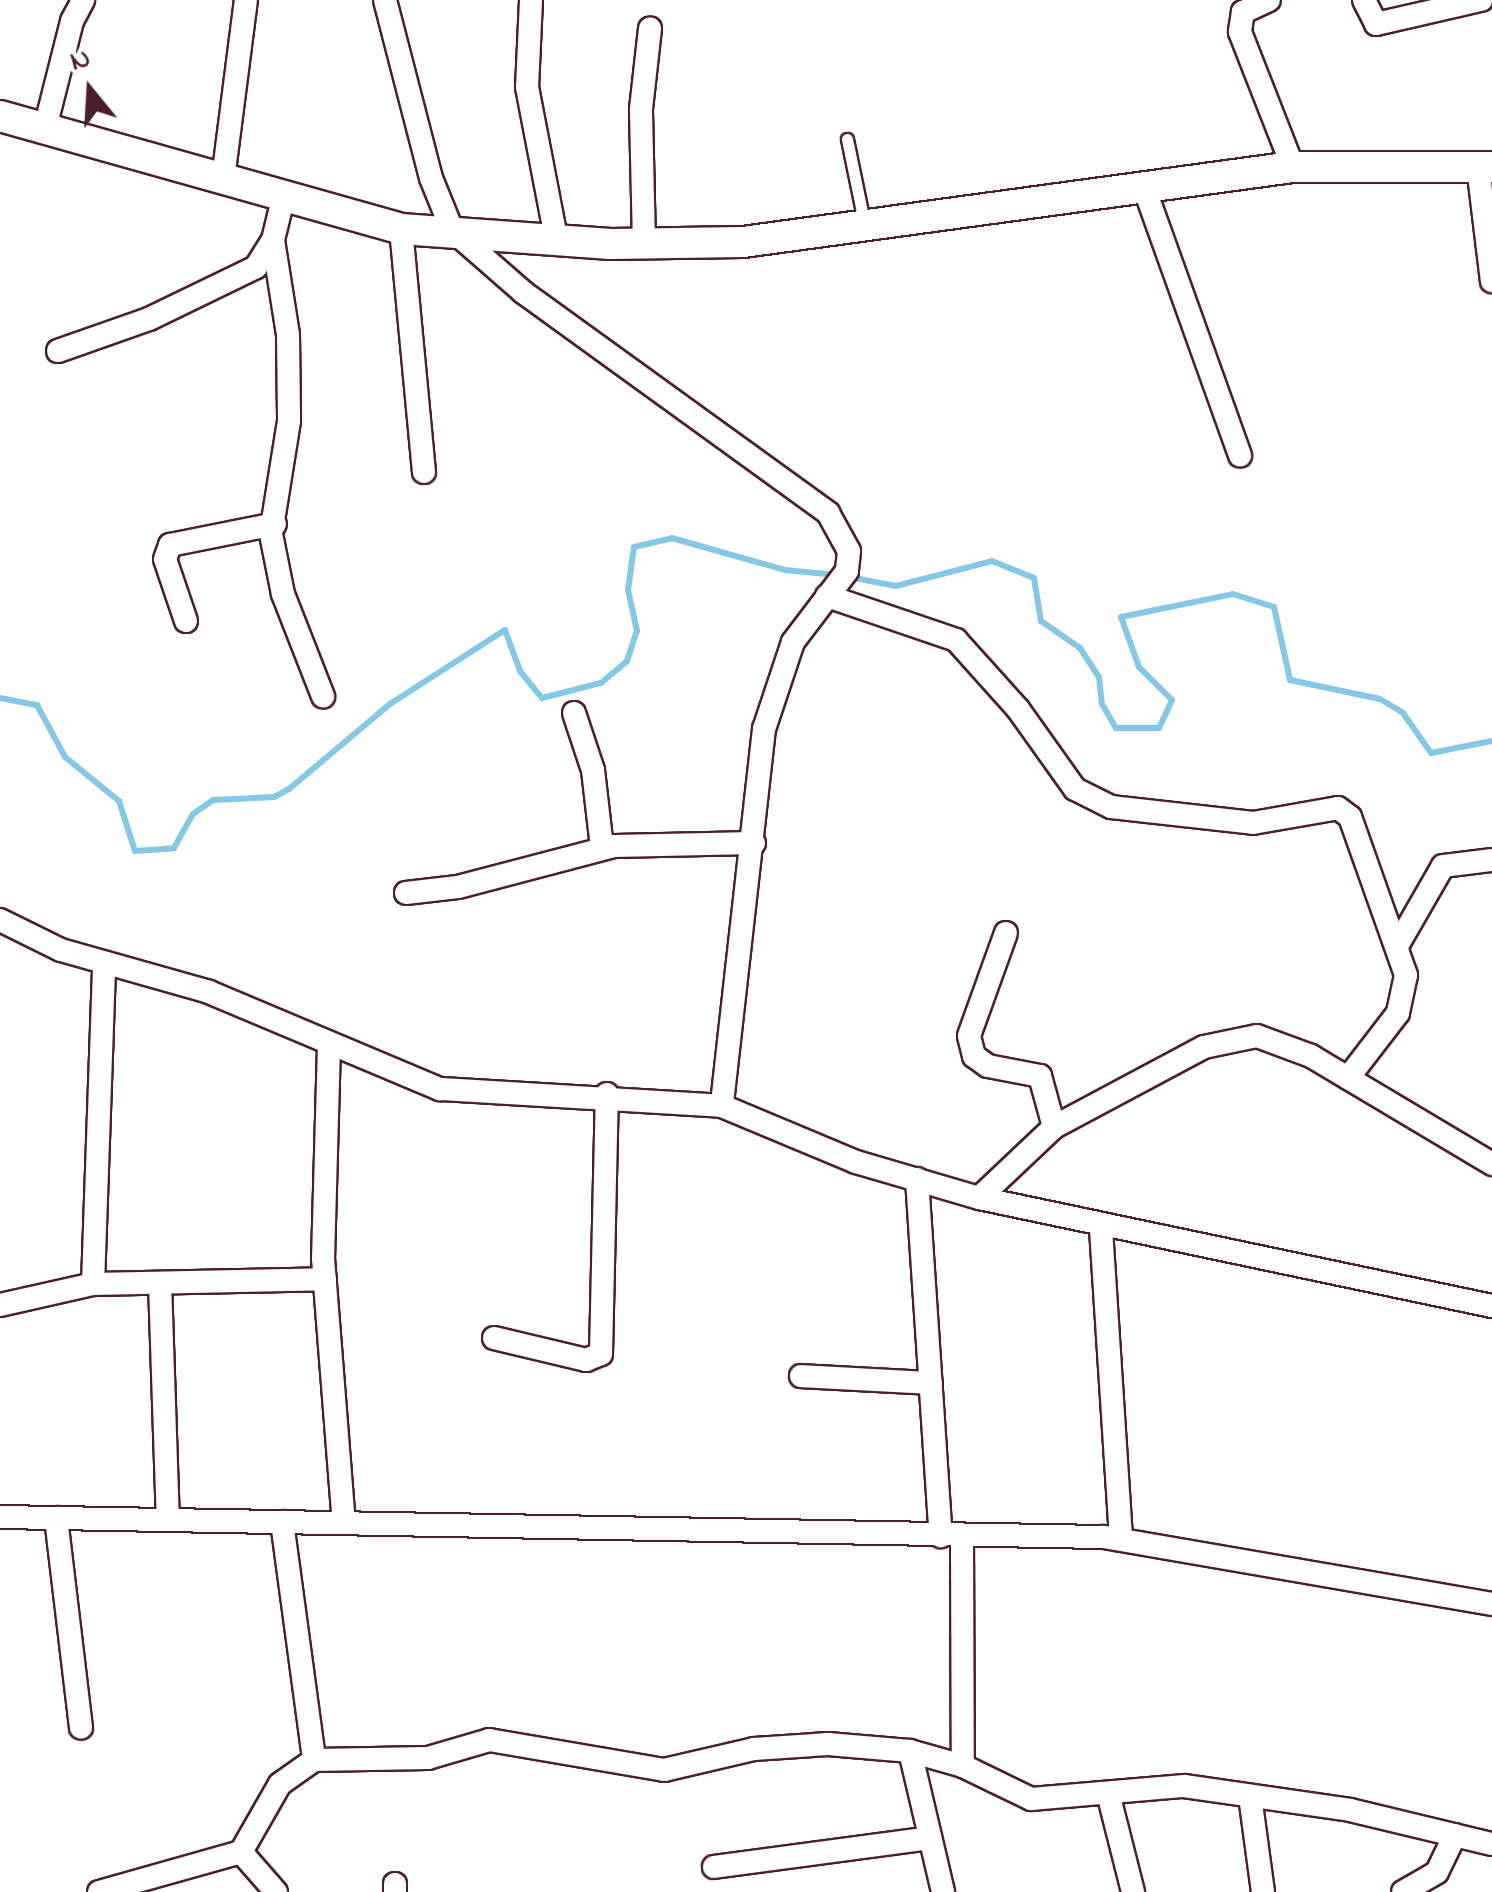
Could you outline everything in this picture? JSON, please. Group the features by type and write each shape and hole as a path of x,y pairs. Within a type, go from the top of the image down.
{"street":[{"path":"45,128 72,21 83,0"},
{"path":"223,179 246,0"},
{"path":"385,0 431,178 452,230 523,292 828,513 846,540 846,572 793,642 775,684 764,730 722,1106"},
{"path":"531,0 527,87 556,238"},
{"path":"1269,0 1243,12 1240,32 1293,167"},
{"path":"1364,0 1376,24 1481,0"},
{"path":"644,244 641,109 650,30"},
{"path":"0,116 401,229 644,244 743,242 1293,167 1485,166 1492,281"},
{"path":"1145,190 1240,456"},
{"path":"284,199 273,240 288,336 289,421 275,524 283,594 322,696"},
{"path":"401,229 424,472"},
{"path":"58,351 149,319 244,274 273,240"},
{"path":"186,621 165,559 170,545 275,524"},
{"path":"827,596 956,640 1018,709 1075,788 1111,807 1253,823 1338,808 1359,834 1406,976 1404,998 1348,1078"},
{"path":"574,713 593,770 602,848"},
{"path":"406,893 458,887 602,848 675,840 754,842"},
{"path":"1397,946 1439,869 1458,860 1492,860"},
{"path":"0,920 104,962 209,992 329,1045 460,1094 608,1094 722,1106 856,1162 978,1198 1101,1229 1492,1306"},
{"path":"1006,933 968,1036 971,1046 988,1066 1040,1076 1054,1127"},
{"path":"92,1284 104,962"},
{"path":"978,1198 1054,1127 1181,1058 1236,1038 1284,1043 1491,1160"},
{"path":"329,1045 322,1152 324,1279 344,1522"},
{"path":"494,1338 586,1360 601,1354 608,1094"},
{"path":"917,1180 931,1383 951,1536 963,1766"},
{"path":"1101,1229 1121,1539"},
{"path":"0,1304 92,1284 324,1279"},
{"path":"160,1283 168,1520"},
{"path":"800,1376 931,1383"},
{"path":"0,1517 1121,1539 1492,1604"},
{"path":"56,1518 81,1728"},
{"path":"282,1522 314,1760"},
{"path":"99,1892 241,1852 280,1784 314,1760 428,1758 489,1740 664,1770 773,1748 910,1751 963,1766 1031,1799 1109,1797 1168,1785 1250,1796 1492,1844"},
{"path":"910,1751 942,1892"},
{"path":"1250,1796 1262,1892"},
{"path":"1109,1797 1132,1892"},
{"path":"1403,1892 1438,1872 1455,1835"},
{"path":"714,1867 930,1838"},
{"path":"241,1852 276,1892"}],"lane":[{"path":"847,140 865,226"}],"waterway":[{"path":"0,698 37,705 65,757 119,801 135,851 174,848 193,814 213,800 274,797 289,789 390,704 505,630 520,671 542,698 601,683 627,661 637,631 628,590 634,547 672,538 785,570 837,575"},
{"path":"849,577 896,586 992,561 1034,578 1041,621 1080,648 1099,677 1102,704 1116,728 1159,728 1172,700 1139,667 1121,617 1233,594 1274,607 1290,680 1380,699 1403,713 1431,753 1492,741"}]}
